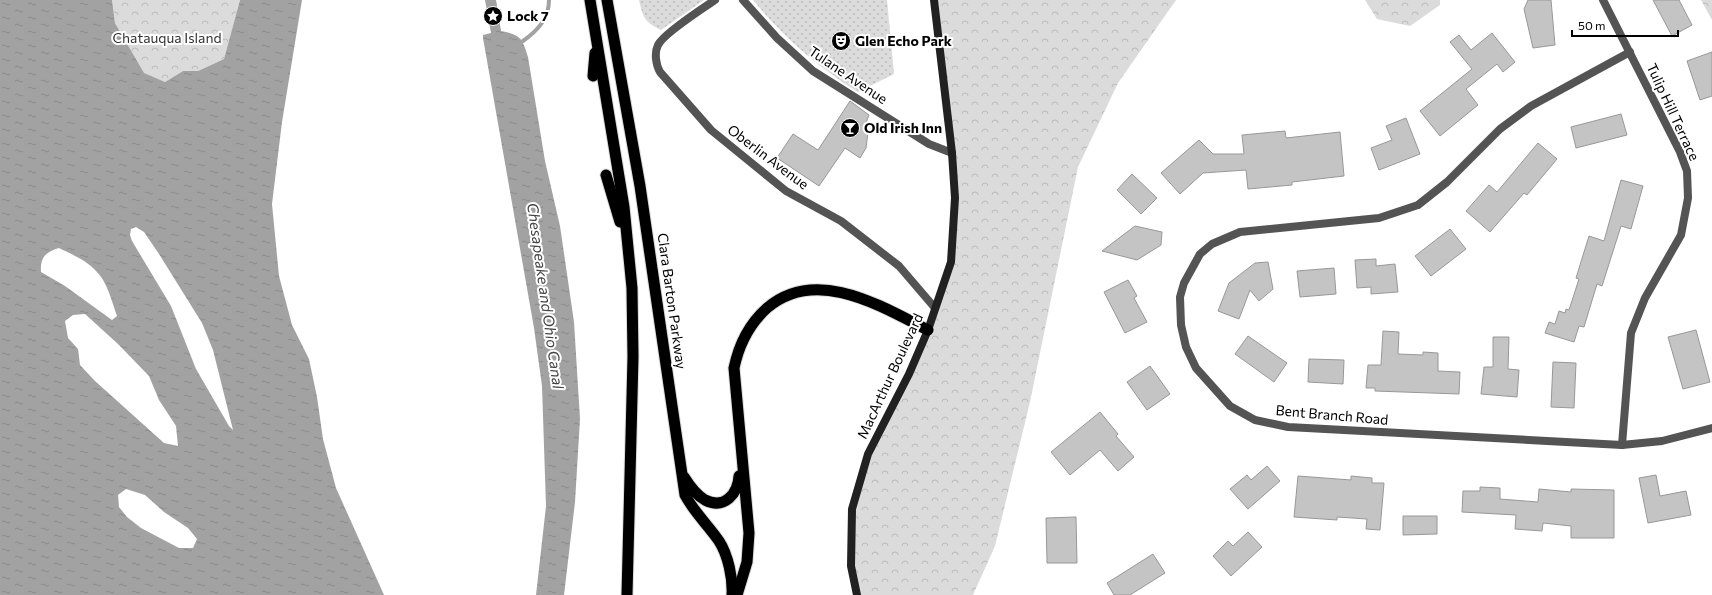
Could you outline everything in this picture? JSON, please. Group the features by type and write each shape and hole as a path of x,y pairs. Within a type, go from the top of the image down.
{"highway":[{"path":"590,0 624,207 632,288 633,357 627,595"},
{"name":"Clara Barton Parkway","path":"607,0 640,186 685,495 691,506 719,542 730,574 732,595"},
{"path":"593,76 596,33"},
{"path":"606,175 618,215 632,288"},
{"path":"737,595 747,562 749,534 734,368 737,353 758,316 772,304 784,297 799,292 820,289 838,292 888,310 928,330"},
{"path":"682,473 689,485 705,500 714,503 722,502 734,495 739,487 741,458"}],"main road":[{"name":"MacArthur Boulevard","path":"857,595 851,566 852,509 868,454 909,374 928,330 951,262 955,198 952,152 934,0"}],"street":[{"name":"Oberlin Avenue","path":"715,0 666,36 658,44 656,54 660,72 711,130 786,191 841,221 900,266 935,308"},
{"name":"Tulane Avenue","path":"743,0 777,38 813,71 929,144 952,152"},
{"name":"Tulip Hill Terrace","path":"1603,0 1680,152 1687,171 1688,198 1681,235 1645,298 1631,333 1622,445"},
{"name":"Bent Branch Road","path":"1630,52 1531,106 1500,129 1447,182 1418,205 1379,218 1240,232 1212,244 1200,254 1184,283 1180,297 1181,325 1186,348 1196,368 1230,406 1255,420 1288,427 1622,445 1662,441 1712,428"}],"green space":[{"name":"Chatauqua Island","path":"112,0 240,0 224,59 198,71 183,71 165,82 144,74 115,23"},
{"path":"639,0 704,0 661,30 645,18"},
{"name":"Glen Echo Park","path":"753,0 887,0 894,74 858,92 815,62 764,14"},
{"path":"934,0 1176,0 1118,83 1078,167 1030,402 995,546 973,595 857,595 851,566 852,509 868,454 909,374 951,262 955,198"},
{"path":"1365,0 1440,0 1440,5 1410,26 1377,19"},
{"path":"1701,0 1712,0 1712,20"}],"water":[{"path":"0,0 112,0 115,23 144,73 165,82 183,71 198,71 224,59 240,0 302,0 282,122 272,204 279,276 292,325 309,359 317,397 323,439 336,488 384,595 0,595","holes":["136,227 144,232 202,323 213,350 233,430 229,426 196,369 171,306 132,241 130,235 131,229","59,248 83,260 96,271 106,286 117,316 112,320 65,286 41,272 41,263 44,256 50,251","85,314 118,344 149,376 159,400 176,426 178,446 164,443 95,381 80,365 78,349 68,338 65,321 73,315","126,489 145,495 164,512 188,528 197,539 193,548 179,548 141,528 127,517 119,507 118,495"]},
{"name":"Chesapeake and Ohio Canal","path":"485,0 496,0 501,31 513,34 520,38 528,57 545,161 560,226 574,322 580,419 575,502 564,595 536,595 546,506 542,386 534,328 483,38 483,35 491,33"}],"building":[{"path":"1528,0 1551,0 1555,45 1533,48 1524,9"},
{"path":"1653,0 1679,0 1692,25 1672,36"},
{"path":"1492,33 1515,62 1503,72 1497,64 1466,89 1478,105 1440,136 1420,111 1472,69 1450,42 1459,35 1471,50"},
{"path":"1712,52 1712,96 1700,100 1687,61"},
{"path":"850,101 869,115 865,125 868,132 866,148 860,158 845,148 819,186 777,158 793,134 818,150"},
{"path":"1621,114 1627,135 1576,148 1571,127"},
{"path":"1406,118 1420,154 1379,170 1371,148 1392,140 1386,126"},
{"path":"1285,131 1286,138 1340,132 1344,176 1292,182 1292,185 1248,189 1246,170 1203,173 1180,194 1161,173 1199,140 1213,154 1244,154 1242,135"},
{"path":"1538,143 1557,159 1527,195 1524,193 1490,232 1466,211 1489,185 1497,192"},
{"path":"1132,174 1157,198 1141,214 1117,190"},
{"path":"1621,180 1643,186 1631,229 1621,226 1602,286 1597,284 1584,327 1579,326 1574,342 1545,333 1549,322 1555,324 1559,311 1565,313 1566,309 1569,310 1579,279 1576,278 1589,236 1604,241"},
{"path":"1135,226 1162,232 1161,245 1137,260 1102,251"},
{"path":"1450,229 1466,249 1431,276 1415,256"},
{"path":"1376,259 1376,266 1395,264 1398,292 1371,294 1371,287 1357,288 1355,260"},
{"path":"1268,262 1273,289 1259,301 1250,290 1239,319 1218,311 1229,283 1255,263"},
{"path":"1334,268 1336,294 1300,297 1297,271"},
{"path":"1128,280 1137,296 1134,298 1147,322 1125,333 1104,292"},
{"path":"1696,330 1710,382 1683,389 1668,337"},
{"path":"1383,331 1399,332 1398,354 1423,355 1423,352 1438,353 1438,371 1460,372 1459,394 1375,391 1375,388 1366,388 1368,365 1381,365"},
{"path":"1248,336 1287,363 1274,382 1235,354"},
{"path":"1493,337 1509,337 1508,369 1519,370 1517,397 1481,394 1484,367 1493,367"},
{"path":"1309,359 1344,360 1343,384 1308,382"},
{"path":"1553,362 1576,363 1574,408 1551,407"},
{"path":"1150,366 1170,394 1147,410 1127,382"},
{"path":"1100,412 1118,434 1116,436 1134,457 1118,471 1100,450 1070,475 1051,452"},
{"path":"1267,466 1280,481 1248,509 1230,489 1247,475 1251,480"},
{"path":"1656,475 1660,496 1686,491 1691,515 1648,523 1639,478"},
{"path":"1298,476 1351,480 1351,476 1372,478 1372,483 1384,483 1380,530 1366,529 1367,519 1337,517 1337,520 1294,517"},
{"path":"1480,487 1500,488 1500,499 1538,502 1539,489 1571,492 1571,489 1614,490 1614,538 1571,538 1571,526 1543,523 1542,531 1515,529 1516,515 1462,512 1463,491 1480,491"},
{"path":"1403,516 1437,516 1437,534 1403,535"},
{"path":"1076,517 1077,563 1047,563 1046,518"},
{"path":"1248,532 1262,547 1231,576 1213,556 1228,541 1233,546"},
{"path":"1153,554 1165,573 1130,595 1114,595 1107,583"}],"waterway":[{"path":"523,41 541,24 547,13 549,0"}],"place":[{"name":"Lock 7","path":"493,16"},
{"name":"Glen Echo Park","path":"841,41"},
{"name":"Old Irish Inn","path":"850,128"}]}
